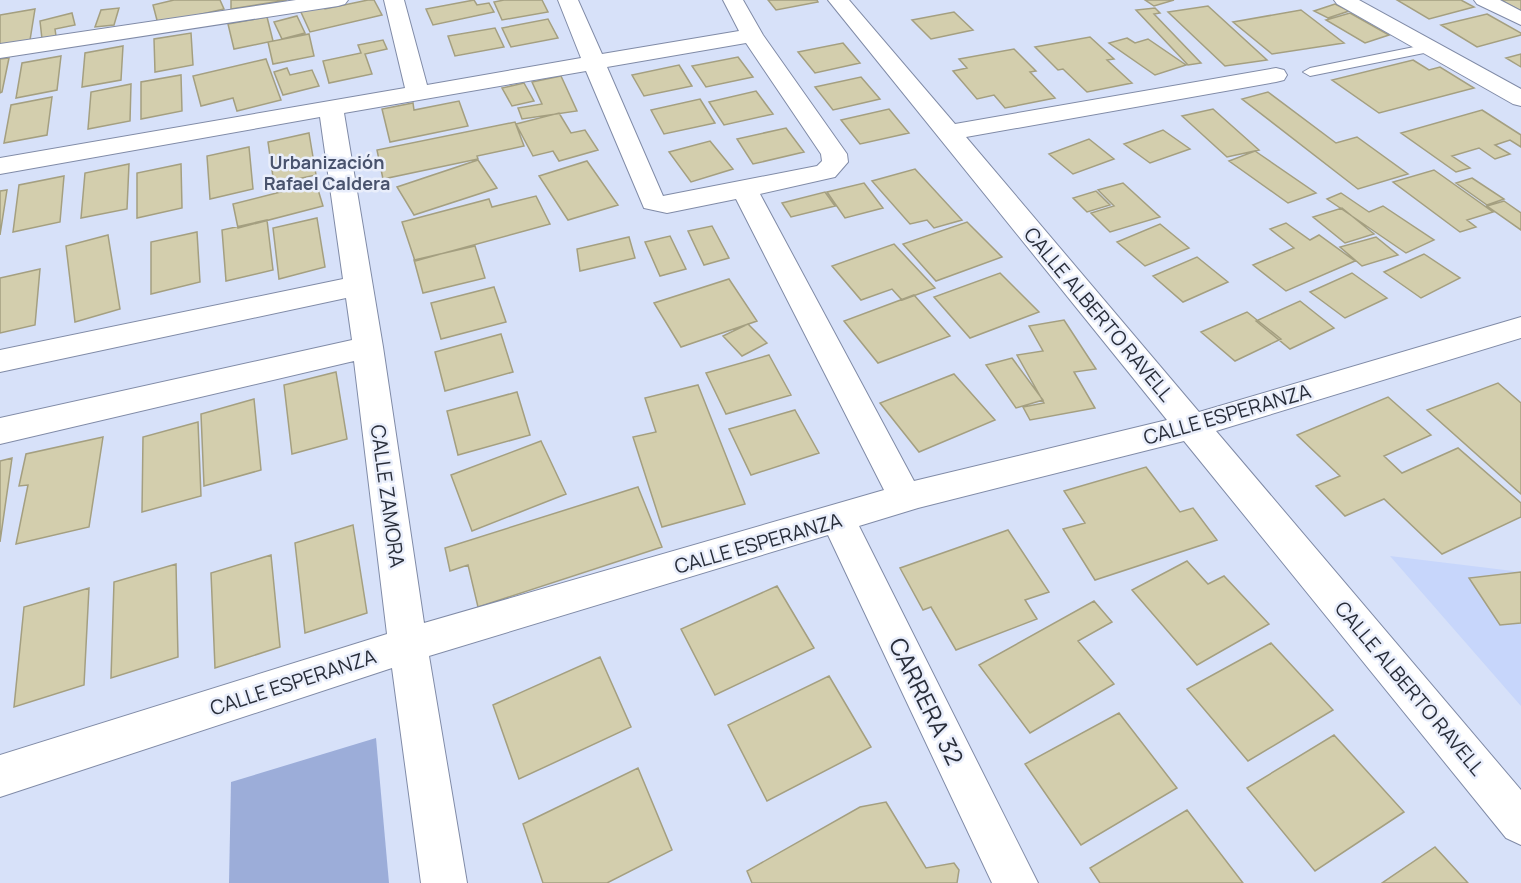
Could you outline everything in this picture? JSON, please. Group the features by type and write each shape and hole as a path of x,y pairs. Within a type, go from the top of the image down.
{"street":[{"path":"0,51 338,0"},
{"path":"394,0 418,93"},
{"path":"567,0 653,202 667,205 825,172 835,162 834,154 752,35 733,0"},
{"name":"CALLE ALBERTO RAVELL","path":"837,0 1521,823"},
{"path":"1344,0 1521,99"},
{"path":"1484,0 1521,20"},
{"path":"0,166 752,35"},
{"path":"946,133 1276,75"},
{"name":"CALLE ZAMORA","path":"331,109 368,347 408,645 444,883"},
{"path":"745,190 906,498"},
{"path":"0,361 357,286"},
{"name":"CALLE ESPERANZA","path":"0,776 408,645 838,520 906,498 1193,426 1521,327"},
{"path":"0,431 368,347"},
{"name":"CARRERA 32","path":"838,520 1015,883"}],"lane":[{"path":"1310,72 1429,48"}],"shaded area":[{"path":"1390,556 1521,572 1521,706"},
{"path":"376,738 389,883 229,883 231,782"}],"building":[{"path":"174,0 220,0 224,9 158,24 153,5"},
{"path":"231,0 287,0 231,9"},
{"path":"374,0 382,15 310,32 300,10 323,5 325,9"},
{"path":"474,0 477,5 489,3 494,12 433,25 426,9"},
{"path":"542,0 548,12 502,20 494,2"},
{"path":"768,0 817,0 818,2 776,10"},
{"path":"1145,0 1174,0 1154,6"},
{"path":"1397,0 1461,0 1474,7 1429,19"},
{"path":"1501,0 1521,0 1521,11"},
{"path":"1335,4 1349,11 1328,18 1314,11"},
{"path":"1208,6 1267,60 1225,66 1168,12"},
{"path":"119,8 114,25 95,27 101,10"},
{"path":"1155,8 1160,13 1154,14 1201,63 1188,65 1136,10"},
{"path":"35,9 30,40 0,45 0,15"},
{"path":"1301,10 1344,43 1272,54 1233,22"},
{"path":"954,12 973,30 931,39 912,20"},
{"path":"72,13 75,25 55,29 56,36 42,39 40,21"},
{"path":"1350,13 1389,35 1365,43 1326,20"},
{"path":"1487,14 1521,35 1477,47 1441,25"},
{"path":"297,16 305,33 282,39 274,22"},
{"path":"267,17 273,41 234,49 228,24"},
{"path":"548,19 558,38 511,47 502,28"},
{"path":"495,28 504,47 455,56 448,36"},
{"path":"191,33 193,65 155,72 154,39"},
{"path":"309,34 314,56 273,64 268,42"},
{"path":"1090,37 1114,59 1107,60 1132,83 1087,92 1063,69 1058,70 1035,47"},
{"path":"1127,38 1135,43 1148,39 1186,65 1155,75 1109,43"},
{"path":"383,40 387,49 365,54 372,74 329,83 323,61 361,53 358,45"},
{"path":"843,43 860,63 815,73 798,52"},
{"path":"123,46 121,80 82,87 85,53"},
{"path":"1014,49 1036,71 1030,72 1055,98 1005,108 994,95 977,99 953,71 967,68 959,59"},
{"path":"1521,54 1521,67 1506,58"},
{"path":"61,56 57,90 16,98 22,63"},
{"path":"738,57 753,77 706,87 692,66"},
{"path":"9,58 2,92 0,93 0,59"},
{"path":"266,59 281,100 237,111 233,98 201,106 193,76"},
{"path":"1413,60 1429,70 1440,67 1474,88 1379,113 1332,80"},
{"path":"679,65 692,86 644,96 632,75"},
{"path":"287,68 290,75 312,70 319,86 283,95 274,72"},
{"path":"181,75 182,111 141,119 141,82"},
{"path":"561,76 577,111 522,119 518,108 542,104 532,82"},
{"path":"861,77 880,99 833,110 815,87"},
{"path":"524,83 534,101 512,106 502,88"},
{"path":"131,84 130,121 88,129 91,92"},
{"path":"756,91 773,114 724,125 709,102"},
{"path":"1268,92 1336,143 1357,137 1408,174 1358,189 1242,99"},
{"path":"52,97 47,135 4,143 11,105"},
{"path":"700,99 715,123 664,134 651,110"},
{"path":"459,101 468,126 390,142 382,109 413,103 414,110"},
{"path":"889,109 909,133 860,144 841,120"},
{"path":"1213,109 1259,150 1227,157 1182,116"},
{"path":"1482,110 1521,135 1521,147 1510,140 1495,145 1510,154 1495,159 1479,148 1452,156 1470,168 1456,172 1401,133"},
{"path":"559,113 571,133 585,130 598,150 559,161 553,151 533,156 516,124"},
{"path":"515,122 524,146 477,156 478,159 383,179 377,150"},
{"path":"786,128 804,152 753,164 737,139"},
{"path":"1163,130 1190,149 1150,163 1124,144"},
{"path":"309,133 316,175 274,184 268,142"},
{"path":"1089,139 1114,159 1073,174 1049,154"},
{"path":"710,141 733,169 691,182 669,152"},
{"path":"249,147 253,189 210,199 207,156"},
{"path":"1255,151 1316,193 1288,203 1229,161"},
{"path":"478,160 497,188 414,215 397,187"},
{"path":"587,161 618,205 568,220 539,176"},
{"path":"129,164 127,209 81,218 85,173"},
{"path":"181,164 182,208 137,218 137,173"},
{"path":"915,169 962,220 934,228 927,220 910,224 872,181"},
{"path":"1434,170 1493,212 1467,220 1476,227 1460,232 1393,182"},
{"path":"64,176 60,222 13,232 19,185"},
{"path":"1472,178 1504,199 1487,205 1456,183"},
{"path":"316,183 323,206 238,228 233,204"},
{"path":"864,183 883,208 845,218 827,192"},
{"path":"1123,183 1160,217 1110,232 1091,213 1114,206 1098,190"},
{"path":"7,190 0,235 0,191"},
{"path":"1096,191 1110,205 1087,212 1073,198"},
{"path":"825,192 835,206 791,217 782,203"},
{"path":"1341,193 1369,212 1383,206 1434,240 1406,253 1327,199"},
{"path":"536,196 550,224 415,261 402,222 489,199 492,207"},
{"path":"1504,201 1521,213 1521,230 1487,206"},
{"path":"1342,208 1374,234 1345,243 1313,217"},
{"path":"317,218 325,267 279,279 273,228"},
{"path":"267,220 273,270 226,281 222,230"},
{"path":"967,222 1002,257 936,281 903,244"},
{"path":"1286,223 1310,240 1319,235 1355,261 1286,291 1253,265 1294,248 1270,229"},
{"path":"1160,224 1189,248 1145,266 1117,242"},
{"path":"712,226 729,258 704,265 688,231"},
{"path":"197,232 200,282 151,294 151,242"},
{"path":"108,235 120,309 75,322 66,246"},
{"path":"670,236 686,269 660,276 645,242"},
{"path":"629,237 635,258 580,271 577,249"},
{"path":"1376,237 1398,255 1362,266 1340,247"},
{"path":"894,244 935,288 902,300 892,289 861,300 832,266"},
{"path":"475,246 485,278 423,293 414,260"},
{"path":"1424,254 1460,278 1421,298 1384,272"},
{"path":"1197,257 1228,282 1183,302 1153,276"},
{"path":"40,269 35,325 0,333 0,278"},
{"path":"1000,273 1039,312 970,338 934,297"},
{"path":"1352,273 1387,298 1345,318 1310,292"},
{"path":"729,279 757,321 681,347 654,303"},
{"path":"494,287 506,322 441,339 431,303"},
{"path":"914,295 950,336 878,363 844,321"},
{"path":"1300,301 1334,328 1290,349 1256,321"},
{"path":"1247,312 1281,339 1235,361 1201,332"},
{"path":"1064,320 1096,369 1074,372 1095,408 1030,420 1023,407 1044,403 1017,355 1043,351 1029,326"},
{"path":"748,324 767,343 742,356 723,336"},
{"path":"501,334 513,372 445,391 435,352"},
{"path":"769,355 791,395 726,414 706,373"},
{"path":"1012,358 1043,400 1016,408 986,365"},
{"path":"336,372 347,439 292,454 284,385"},
{"path":"954,374 995,420 919,452 880,403"},
{"path":"1498,383 1521,403 1521,494 1427,410"},
{"path":"698,385 745,504 662,527 633,437 656,432 645,398"},
{"path":"517,392 530,435 458,455 447,411"},
{"path":"1388,397 1431,435 1384,456 1402,473 1458,448 1521,503 1521,517 1442,554 1384,499 1345,516 1316,486 1340,476 1297,435"},
{"path":"254,399 261,470 204,486 201,414"},
{"path":"795,410 819,453 751,475 729,429"},
{"path":"198,422 201,496 142,512 143,437"},
{"path":"103,437 89,527 16,544 28,485 19,486 26,454"},
{"path":"541,441 566,494 472,531 451,475"},
{"path":"12,458 0,542 0,461"},
{"path":"1146,467 1180,512 1193,508 1217,540 1095,580 1063,529 1085,523 1064,491"},
{"path":"638,487 662,547 478,607 468,565 450,571 445,548"},
{"path":"353,525 367,613 305,633 295,543"},
{"path":"1008,530 1049,592 1025,600 1037,619 956,650 931,607 923,610 900,568"},
{"path":"271,555 280,647 215,668 211,573"},
{"path":"1187,561 1208,584 1224,576 1269,624 1197,665 1132,590"},
{"path":"176,564 178,657 111,678 114,582"},
{"path":"1521,572 1521,623 1500,625 1469,578"},
{"path":"777,586 814,648 715,695 681,629"},
{"path":"89,588 84,685 14,707 24,607"},
{"path":"1094,601 1112,622 1078,641 1114,684 1030,733 979,665"},
{"path":"1271,643 1333,710 1248,761 1187,689"},
{"path":"600,657 631,727 519,779 493,705"},
{"path":"829,676 871,747 767,801 728,725"},
{"path":"1119,713 1177,788 1081,845 1025,764"},
{"path":"1334,735 1404,812 1315,871 1247,788"},
{"path":"638,768 672,850 607,883 543,883 523,824"},
{"path":"886,802 926,868 954,863 959,870 957,883 752,883 747,871 860,807"},
{"path":"1187,810 1243,883 1100,883 1090,868"},
{"path":"1435,847 1468,883 1382,883"}],"district":[{"name":"Urbanización Rafael Caldera","path":"327,172"}]}
